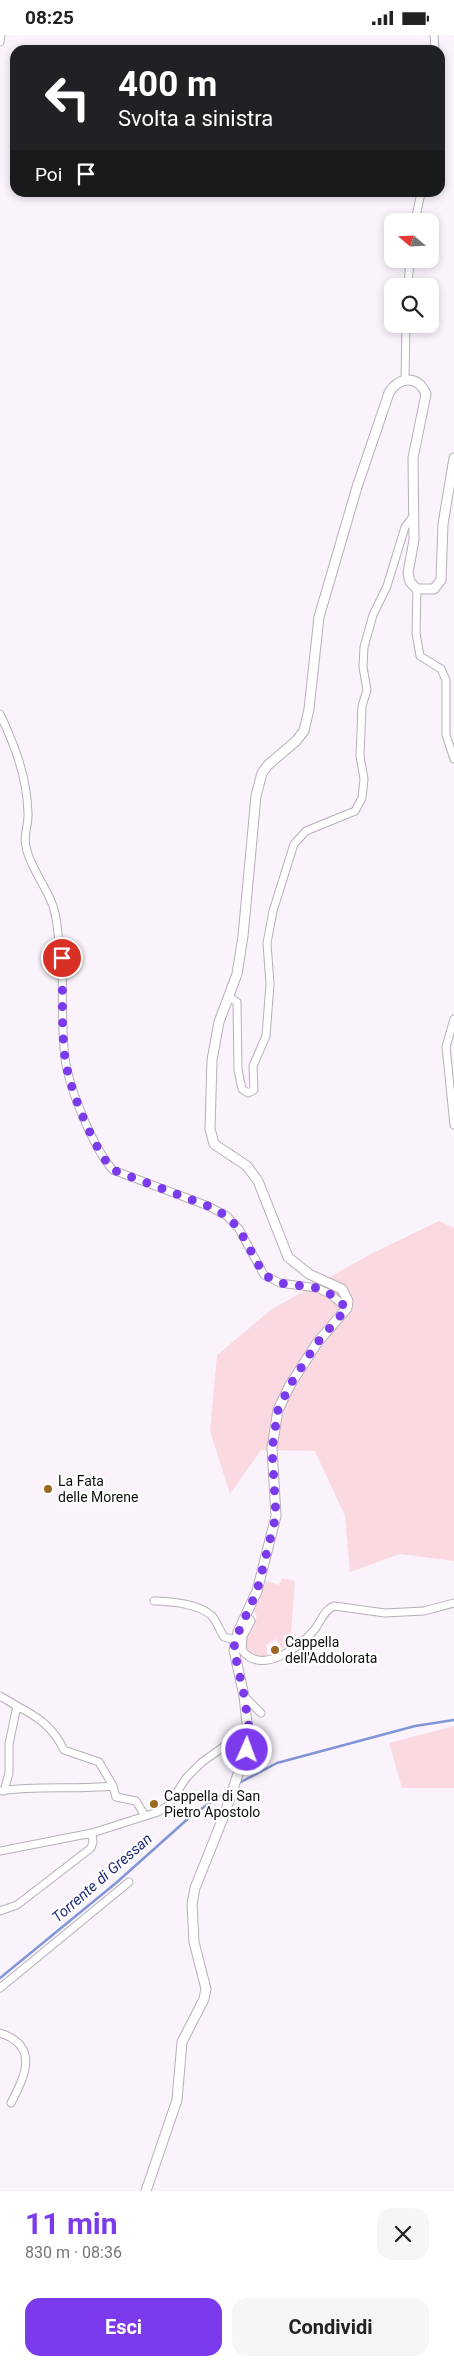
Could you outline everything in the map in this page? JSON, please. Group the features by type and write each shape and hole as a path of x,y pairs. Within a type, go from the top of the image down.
{"street":[{"path":"0,42 1,35"},
{"path":"417,213 420,197"},
{"path":"405,379 406,333"},
{"path":"146,2191 177,2100 182,2042 204,1999 206,1989 194,1942 192,1904 200,1874 225,1813 247,1750 249,1729 244,1695 236,1662 235,1640 257,1591 276,1516 272,1449 278,1410 290,1385 317,1343 347,1308 348,1301 342,1289 309,1274 288,1257 258,1181 247,1165 214,1143 210,1129 212,1060 219,1022 237,974 243,937 256,796 260,781 268,765 296,741 304,731 309,709 318,617 389,393 398,381 405,379 420,384 426,393 413,458 414,540 408,573 410,581 417,589 416,633 420,656 441,669 446,680 446,735 454,759"},
{"path":"417,589 434,589 441,580 443,524 454,458"},
{"path":"229,997 238,1002 238,1070 242,1089 248,1093 254,1090 254,1066 266,1035 270,983 267,943 286,865 294,844 306,831 355,811 362,798 364,779 360,756 362,706 367,690 363,667 364,647 373,615 388,586 405,527 415,513"},
{"path":"0,714 20,759 28,814 24,835 26,849 53,906 60,936 58,945 62,958 65,1057 68,1075 93,1138 105,1161 113,1170 208,1206 227,1216 239,1229 264,1275 280,1283 317,1288 330,1294 347,1308"},
{"path":"454,1019 446,1047 454,1125"},
{"path":"154,1601 187,1604 206,1613 212,1616 224,1637 235,1640"},
{"path":"247,1616 251,1621 243,1636 242,1650 250,1657 263,1661 277,1658 302,1640 313,1631 326,1611 334,1606 385,1613 424,1611 454,1603"},
{"path":"244,1695 261,1713"},
{"path":"0,1696 48,1725 57,1736 64,1750 99,1762 113,1786 116,1797 136,1801 144,1816"},
{"path":"2,1791 10,1773 9,1744 17,1706"},
{"path":"0,1851 92,1833 158,1812 169,1805 186,1778 202,1762 249,1729"},
{"path":"2,1791 37,1787 86,1789 113,1786"},
{"path":"0,1911 17,1905 90,1848 93,1842 92,1833"},
{"path":"0,1988 129,1882"},
{"path":"0,2033 13,2037 22,2047 27,2069 11,2103"}],"shaded area":[{"path":"439,1221 454,1228 454,1561 400,1554 350,1572 345,1516 315,1451 261,1450 230,1494 210,1431 217,1355 272,1309 373,1253"},
{"path":"282,1578 295,1581 290,1646 282,1648 276,1639 266,1645 268,1657 256,1656 248,1650 244,1642 257,1616 254,1611 266,1581 279,1585"},
{"path":"454,1726 454,1788 402,1788 389,1743"}],"waterway":[{"name":"Torrente di Gressan","path":"239,1783 277,1763 415,1726 454,1720"},
{"name":"Torrente di Gressan","path":"0,1978 116,1883 191,1816 230,1789"}],"place":[{"name":"La Fata delle Morene","path":"48,1489"},
{"name":"Cappella dell'Addolorata","path":"275,1650"},
{"name":"Cappella di San Pietro Apostolo","path":"154,1804"}],"route":[{"path":"62,958 65,1057 68,1075 93,1138 105,1161 113,1170 208,1206 227,1216 239,1229 264,1275 280,1283 317,1288 330,1294 347,1308 317,1343 290,1385 278,1410 272,1449 276,1516 257,1591 238,1632 234,1650 244,1695 250,1735 247,1750"}]}
